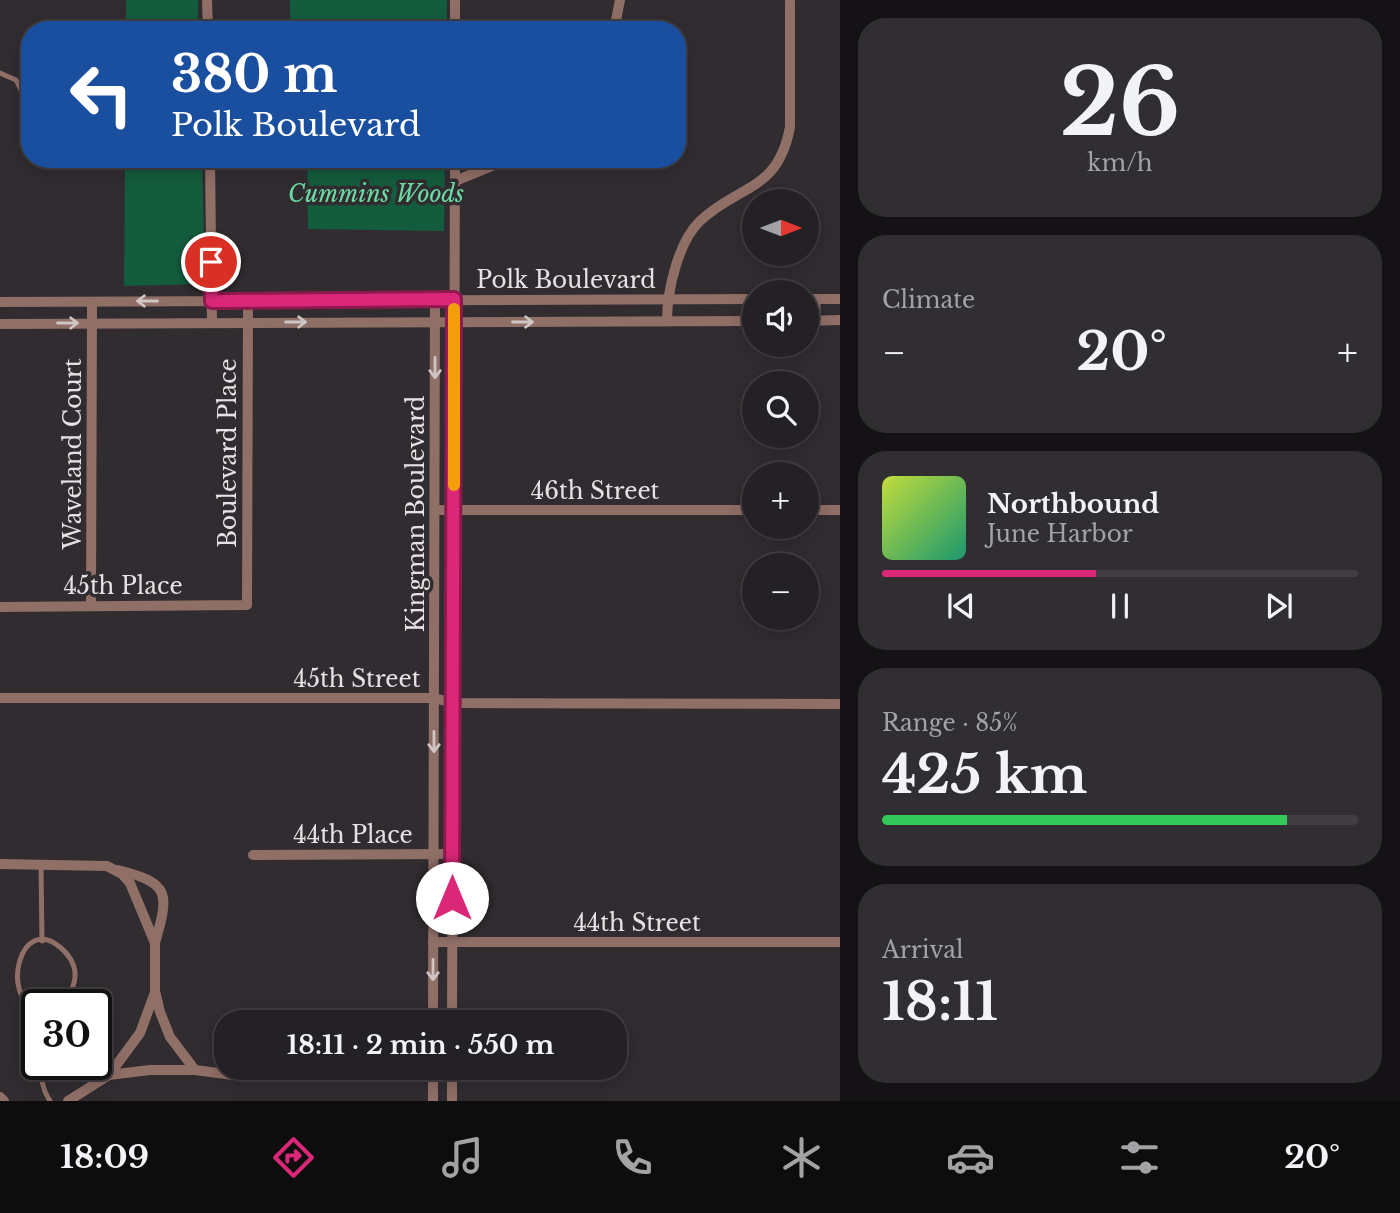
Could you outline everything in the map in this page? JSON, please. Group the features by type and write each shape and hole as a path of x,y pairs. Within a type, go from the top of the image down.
{"street":[{"path":"207,0 208,21"},
{"path":"616,21 620,0"},
{"path":"455,1 455,21"},
{"path":"667,321 667,299 690,232 712,212 757,185 771,172 784,150 790,127 790,2"},
{"path":"210,168 212,323"},
{"name":"Kingman Boulevard","path":"452,1010 455,168"},
{"path":"455,181 487,168"},
{"name":"Kingman Boulevard","path":"433,1010 435,299"},
{"name":"Polk Boulevard","path":"0,302 742,299"},
{"path":"819,299 840,299"},
{"name":"Boulevard Place","path":"247,605 248,301"},
{"name":"Waveland Court","path":"92,302 92,606"},
{"path":"819,320 840,320"},
{"name":"Polk Boulevard","path":"0,324 742,321"},
{"name":"46th Street","path":"435,510 742,510"},
{"path":"819,510 840,510"},
{"name":"45th Place","path":"0,607 247,605"},
{"name":"45th Street","path":"0,698 434,698 453,703 840,704"},
{"name":"44th Place","path":"253,855 453,854"},
{"path":"0,864 107,866 145,876 155,883 163,893 165,906 155,943 155,991 170,1037 195,1070"},
{"path":"114,869 130,883 155,943"},
{"name":"44th Street","path":"433,942 840,942"},
{"path":"112,1071 140,1033 155,991"},
{"path":"112,1075 150,1070 214,1072"},
{"path":"68,1101 101,1080"},
{"path":"433,1080 433,1101"},
{"path":"452,1080 452,1101"},
{"path":"0,1097 4,1101"}],"lane":[{"path":"0,73 16,80 21,90"},
{"path":"41,865 42,941"},
{"path":"16,951 25,944 42,941 58,945 74,965 72,989"},
{"path":"41,1080 50,1101"}],"green space":[{"path":"126,0 198,0 198,21 126,21"},
{"path":"290,0 447,0 447,21 290,21"},
{"path":"125,168 202,168 205,284 124,286"},
{"name":"Cummins Woods","path":"307,168 445,168 444,231 308,229"}],"slow traffic":[{"path":"454,309 454,485"}],"route":[{"path":"211,262 212,301 454,299 452,898"}]}
